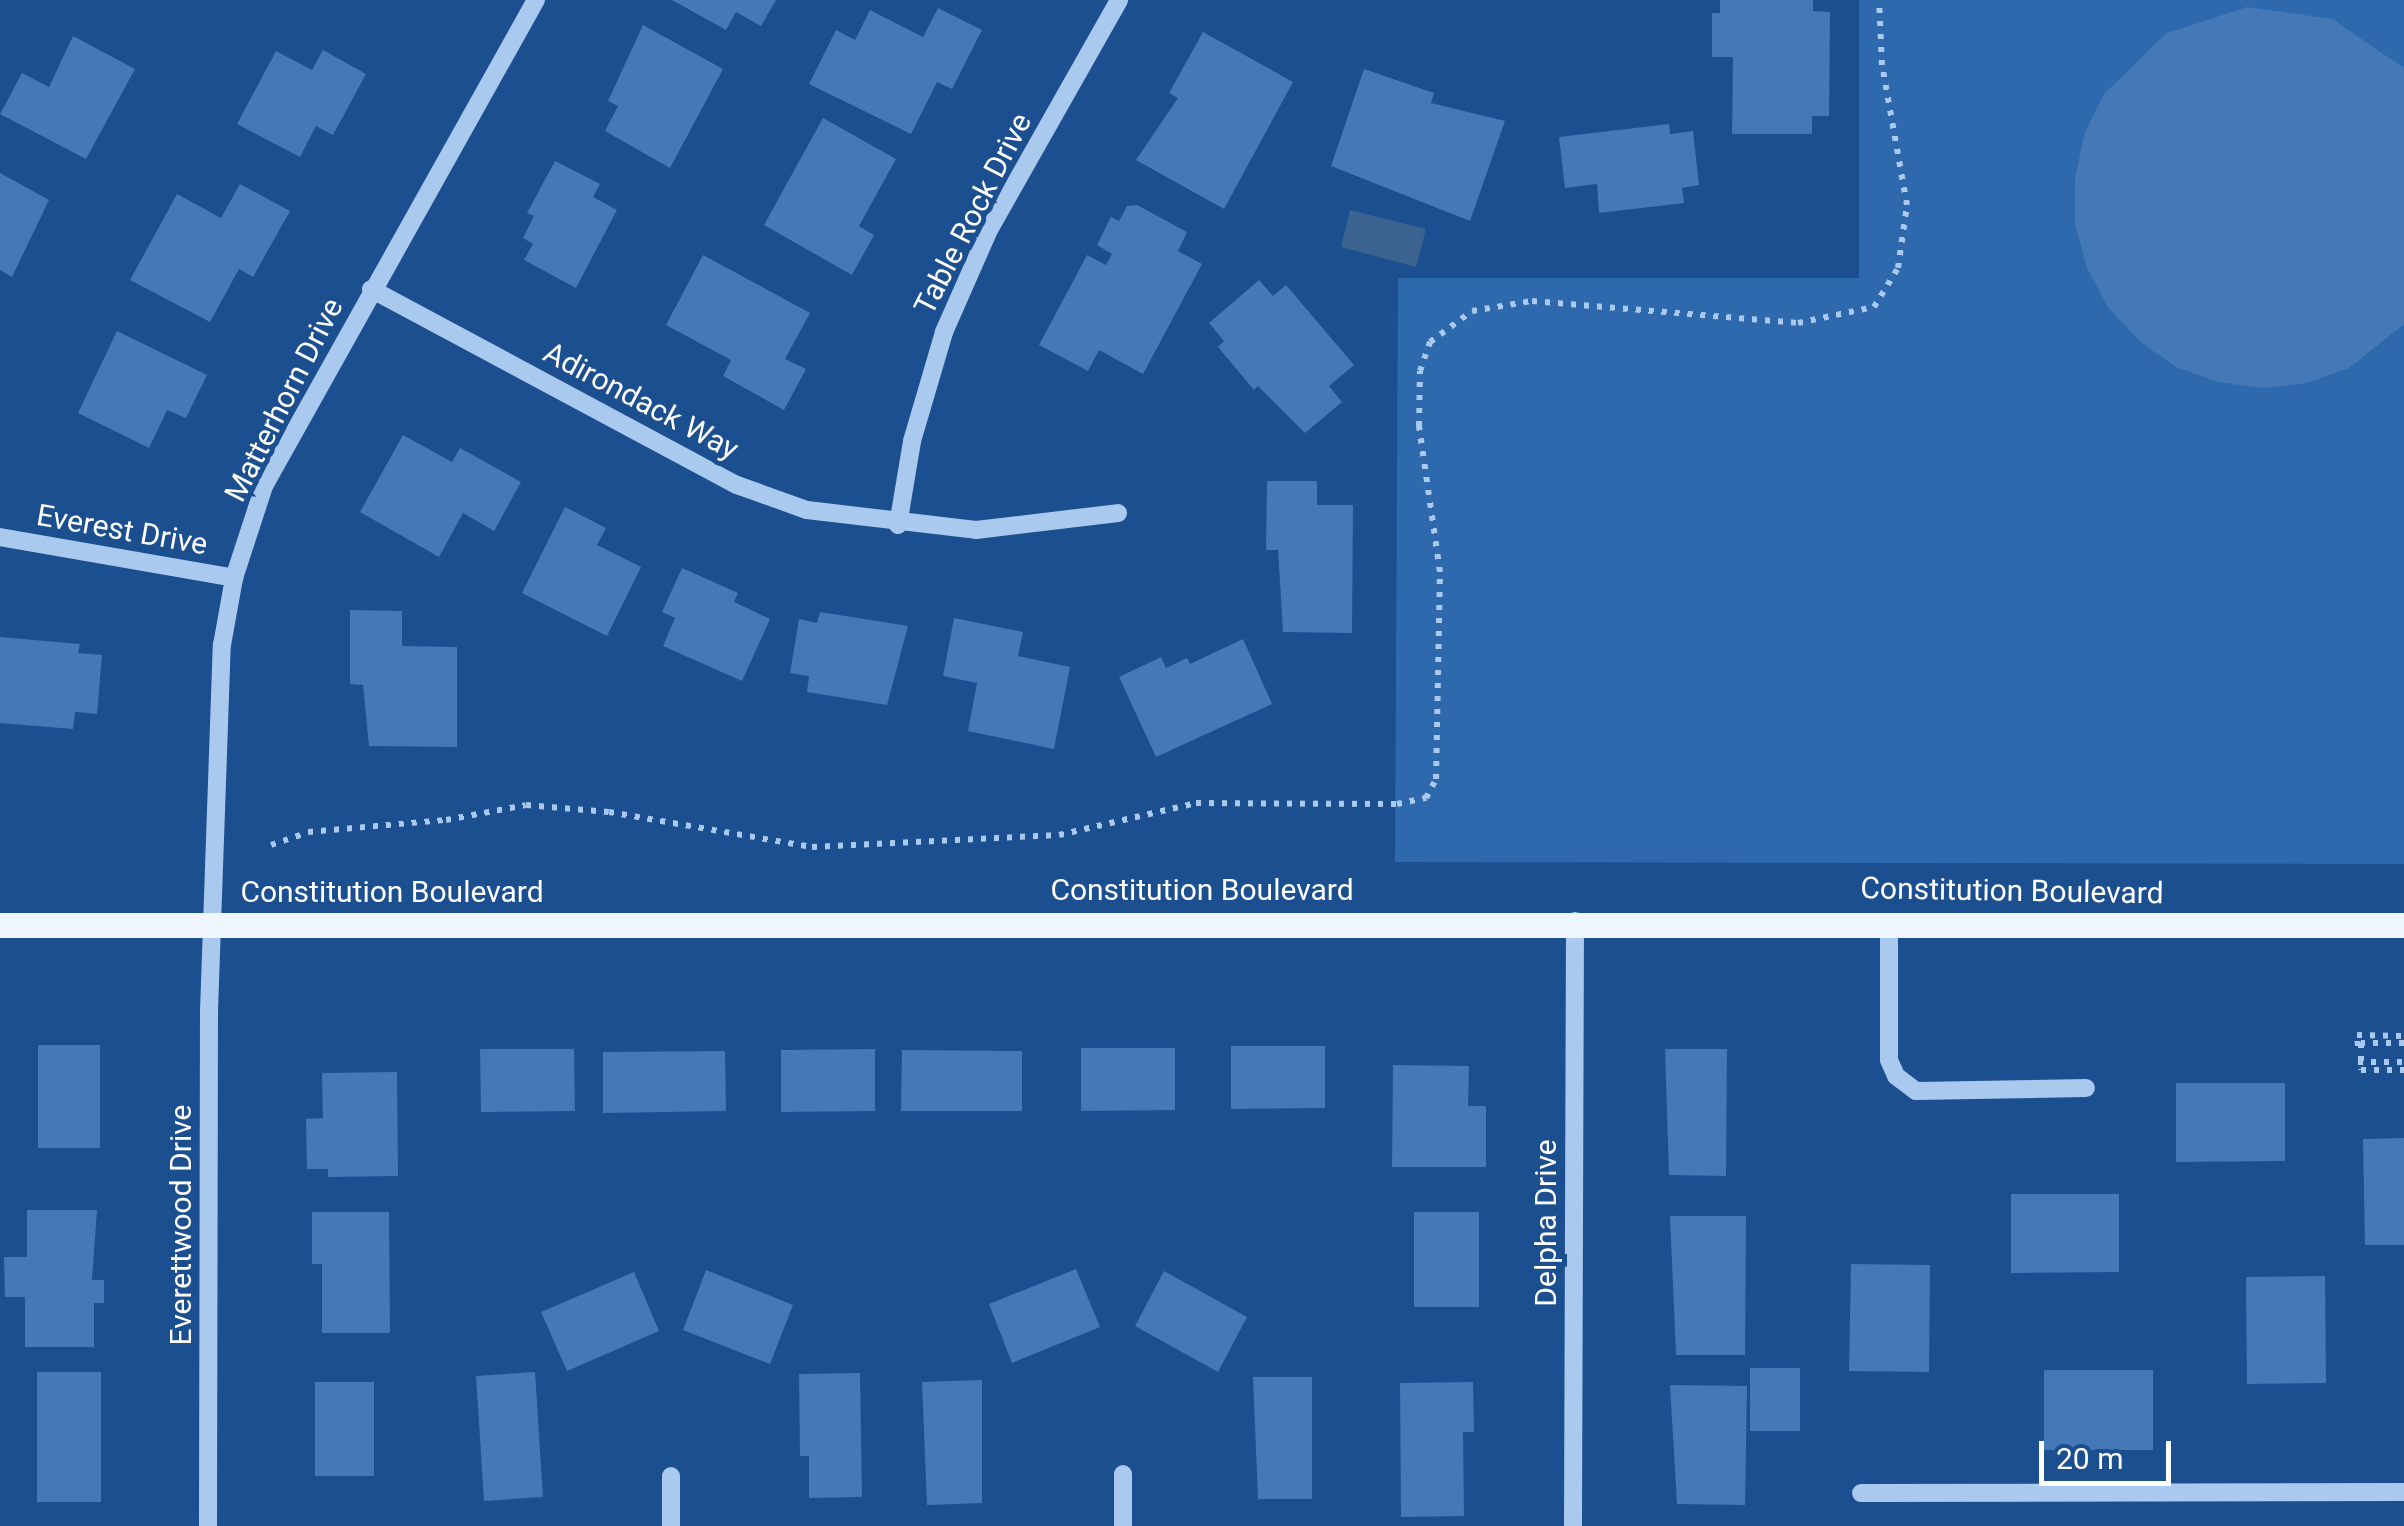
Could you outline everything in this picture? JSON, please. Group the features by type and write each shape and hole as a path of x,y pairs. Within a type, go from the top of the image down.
{"main road":[{"name":"Constitution Boulevard","path":"0,925 1575,921 2404,926"}],"street":[{"name":"Matterhorn Drive","path":"212,925 222,645 234,578 264,486 536,0"},
{"name":"Table Rock Drive","path":"898,524 912,441 944,332 990,230 1119,0"},
{"name":"Adirondack Way","path":"372,288 737,484 806,510 898,524 1005,530 1118,513"},
{"name":"Everest Drive","path":"0,537 234,578"},
{"name":"Delpha Drive","path":"1573,1526 1575,921"},
{"path":"1889,922 1889,1060 1896,1076 1916,1092 2086,1088"},
{"name":"Everettwood Drive","path":"208,1526 212,925"},
{"path":"1123,1474 1123,1526"},
{"path":"671,1476 671,1526"},
{"path":"1861,1494 2404,1492"}],"path":[{"path":"271,845 308,832 446,820 526,806 609,812 812,847 1060,836 1196,803 1397,804 1426,798 1436,779 1440,572 1419,426 1420,371 1430,342 1472,311 1532,301 1798,323 1874,307 1898,268 1907,205 1882,65 1879,0"},
{"path":"2404,1036 2358,1035 2358,1062 2404,1066"},
{"path":"2404,1044 2361,1043 2361,1070 2404,1066"}],"shaded area":[{"path":"1859,0 2404,0 2404,864 1395,862 1398,278 1859,278"},
{"path":"1350,210 1426,229 1416,267 1341,247"}],"building":[{"path":"672,0 776,0 761,26 736,12 726,30"},
{"path":"1720,0 1813,0 1813,11 1830,12 1829,116 1812,116 1812,134 1732,134 1733,57 1712,57 1712,13 1720,13"},
{"path":"2247,7 2332,19 2404,68 2404,324 2349,368 2307,383 2263,388 2218,382 2176,367 2139,341 2108,307 2087,268 2075,224 2075,179 2084,135 2104,94 2165,34"},
{"path":"938,8 982,30 952,89 937,82 911,134 809,84 836,30 855,40 870,10 923,37"},
{"path":"643,25 723,69 670,168 605,131 618,106 608,101"},
{"path":"1203,32 1293,82 1224,209 1136,160 1178,98 1169,93"},
{"path":"73,36 135,69 86,159 0,114 22,73 49,87"},
{"path":"323,50 366,74 333,135 316,126 300,157 237,124 276,51 312,70"},
{"path":"1364,69 1434,93 1431,103 1505,121 1470,221 1331,166"},
{"path":"823,118 896,159 859,226 874,235 852,275 764,225"},
{"path":"1669,124 1670,134 1693,131 1699,185 1682,188 1684,203 1599,213 1597,184 1565,188 1559,137"},
{"path":"555,161 600,184 593,197 617,210 576,288 524,260 533,244 523,238 534,216 527,213"},
{"path":"0,173 49,200 12,277 0,270"},
{"path":"240,184 290,211 253,277 239,269 210,322 130,280 177,194 221,218"},
{"path":"1137,205 1187,232 1178,251 1202,264 1143,374 1099,350 1088,371 1039,345 1087,255 1106,265 1112,254 1097,245 1111,217 1119,221 1127,206"},
{"path":"703,255 810,313 785,359 806,369 784,410 723,376 731,360 666,325"},
{"path":"1259,280 1273,296 1286,285 1354,365 1329,386 1342,402 1305,433 1258,386 1254,390 1218,347 1224,341 1209,323"},
{"path":"117,331 207,375 186,418 167,410 149,448 78,413"},
{"path":"403,435 452,462 460,448 521,482 494,531 463,513 439,557 360,512"},
{"path":"1267,481 1317,481 1317,505 1353,505 1352,633 1283,632 1278,550 1266,550"},
{"path":"565,507 606,528 597,545 641,567 607,636 522,593"},
{"path":"682,568 738,593 734,602 770,619 742,681 663,646 675,618 662,612"},
{"path":"350,610 402,611 402,646 457,647 457,747 369,746 363,685 350,684"},
{"path":"820,612 908,626 887,705 807,692 809,676 790,673 799,619 817,623"},
{"path":"954,618 1023,632 1018,656 1070,667 1054,749 968,731 977,683 943,676"},
{"path":"0,637 80,644 78,653 102,655 97,714 75,712 73,729 0,723"},
{"path":"1243,639 1272,704 1156,757 1119,677 1161,657 1166,668 1187,658 1190,664"},
{"path":"38,1045 100,1045 100,1148 38,1148"},
{"path":"1231,1046 1325,1046 1325,1108 1231,1109"},
{"path":"1081,1048 1175,1048 1175,1110 1081,1111"},
{"path":"480,1049 574,1049 575,1111 481,1112"},
{"path":"875,1049 875,1111 781,1112 781,1050"},
{"path":"1665,1049 1727,1049 1726,1176 1669,1175"},
{"path":"902,1050 1022,1051 1022,1111 901,1111"},
{"path":"725,1051 726,1111 603,1113 603,1052"},
{"path":"1393,1065 1469,1066 1468,1106 1486,1106 1486,1167 1392,1167"},
{"path":"397,1072 398,1176 328,1177 328,1169 307,1169 306,1119 323,1118 322,1073"},
{"path":"2176,1083 2285,1083 2285,1161 2176,1162"},
{"path":"2404,1138 2404,1245 2365,1245 2363,1139"},
{"path":"2011,1194 2119,1194 2119,1272 2011,1273"},
{"path":"27,1210 97,1210 92,1280 104,1280 104,1303 94,1303 94,1347 25,1347 25,1297 5,1297 4,1257 27,1257"},
{"path":"312,1212 389,1212 390,1333 322,1333 322,1264 312,1264"},
{"path":"1414,1212 1479,1212 1479,1307 1414,1307"},
{"path":"1670,1216 1746,1216 1745,1355 1676,1355"},
{"path":"1851,1264 1930,1265 1929,1372 1849,1371"},
{"path":"1076,1269 1100,1327 1012,1363 989,1304"},
{"path":"706,1270 793,1305 770,1364 683,1330"},
{"path":"1164,1271 1247,1317 1218,1372 1135,1326"},
{"path":"634,1272 659,1331 567,1371 541,1312"},
{"path":"2325,1276 2326,1383 2247,1384 2246,1277"},
{"path":"1750,1368 1800,1368 1800,1431 1750,1431"},
{"path":"2044,1370 2153,1370 2153,1450 2044,1450"},
{"path":"37,1372 101,1372 101,1502 37,1502"},
{"path":"535,1372 543,1497 484,1501 476,1376"},
{"path":"860,1373 862,1497 809,1498 809,1456 800,1456 799,1374"},
{"path":"1253,1377 1312,1377 1312,1499 1258,1499"},
{"path":"982,1380 982,1503 927,1505 922,1382"},
{"path":"315,1382 374,1382 374,1476 315,1476"},
{"path":"1473,1382 1474,1432 1463,1432 1464,1516 1401,1517 1400,1383"},
{"path":"1670,1385 1747,1386 1745,1505 1677,1504"}]}
